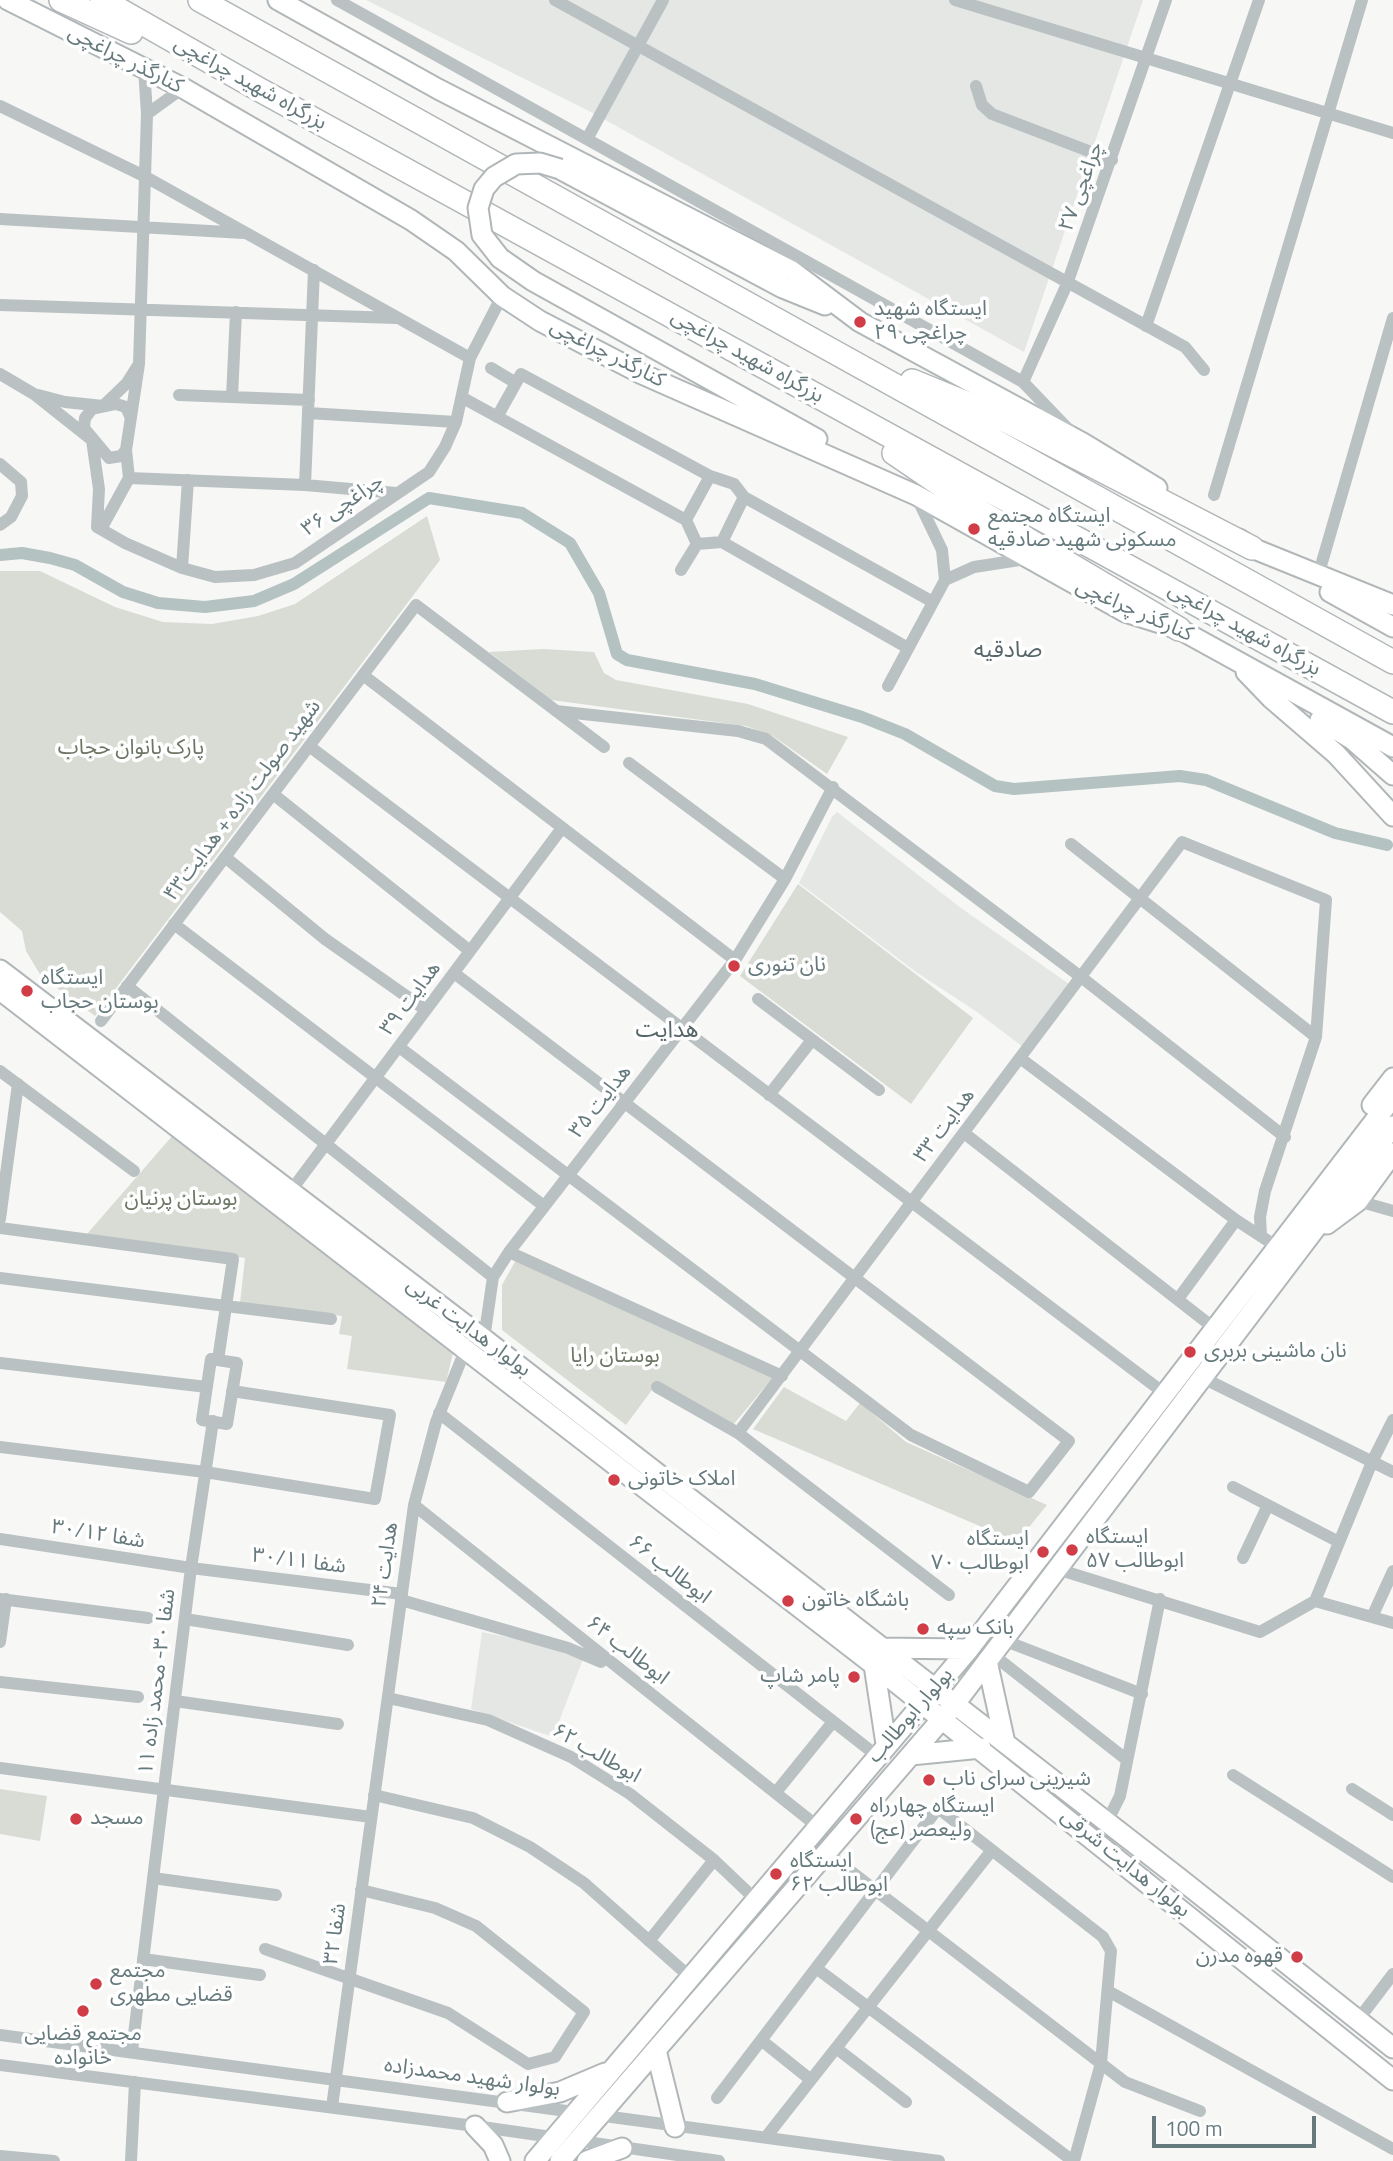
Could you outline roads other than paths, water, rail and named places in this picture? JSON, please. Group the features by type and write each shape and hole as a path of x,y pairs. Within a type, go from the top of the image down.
{"highway":[{"path":"61,0 260,90"},
{"name":"بزرگراه شهید چراغچی","path":"102,0 260,90 1393,712"},
{"path":"200,0 1393,662"},
{"path":"220,0 276,42"},
{"path":"844,358 912,381 995,415 1252,548"},
{"path":"837,407 901,458 979,511 1179,629"}],"main road":[{"name":"کنارگذر چراغچی","path":"8,0 183,88 411,220 456,251 502,296 540,321 642,373 916,495 1026,559 1125,612 1179,629 1393,747"},
{"path":"278,0 438,89 525,131 792,271 849,315"},
{"path":"916,495 533,281 500,258 482,235 478,208 484,189 494,177 516,164 540,163 560,169 783,288 849,315 1083,443 1252,548 1393,627"},
{"path":"1252,548 1393,605"},
{"path":"1233,658 1271,698 1336,754 1393,816"},
{"path":"1271,698 1353,740 1393,775"},
{"name":"بولوار هدایت غربی","path":"0,970 466,1349 592,1435 928,1696"},
{"name":"بولوار هدایت غربی","path":"0,990 184,1122 290,1192 484,1339 592,1435"},
{"path":"1294,1222 1328,1163 1393,1078"},
{"path":"1294,1222 1327,1187 1393,1097"},
{"path":"1312,1235 1393,1126"},
{"path":"1312,1235 1357,1201 1393,1153"},
{"name":"بولوار ابوطالب","path":"535,2161 969,1648 1214,1328 1269,1240 1294,1222"},
{"name":"بولوار ابوطالب","path":"560,2161 948,1711 1312,1235"},
{"path":"1093,1485 1093,1493 1077,1519 1080,1524 1094,1521"},
{"path":"881,1750 876,1656 969,1648"},
{"path":"994,1652 1005,1743"},
{"name":"بولوار هدایت شرقی","path":"928,1696 948,1711 1005,1743 1393,2048"},
{"name":"بولوار هدایت شرقی","path":"948,1711 981,1748 1393,2080"},
{"path":"911,1755 981,1748"},
{"path":"1169,1900 1184,1882"},
{"path":"656,2050 675,2127"},
{"path":"507,2102 560,2092 610,2072"},
{"path":"475,2126 493,2145 500,2161"},
{"path":"587,2161 622,2148"}],"street":[{"path":"337,0 1023,382 1083,443"},
{"path":"555,0 1185,348 1204,370"},
{"path":"587,139 663,0"},
{"path":"955,0 1393,134"},
{"name":"چراغچی ۲۷","path":"1023,382 1068,284 1166,0"},
{"path":"1146,326 1259,0"},
{"path":"1214,495 1362,0"},
{"path":"99,528 130,478 126,450 139,364 147,114 145,68"},
{"path":"976,86 982,105 992,114 1112,160"},
{"path":"147,114 183,88"},
{"path":"0,106 144,176 470,358"},
{"path":"0,219 247,233"},
{"path":"305,485 314,270"},
{"name":"چراغچی ۳۶","path":"99,528 182,568 215,577 254,575 295,562 429,472 456,422 470,358 502,296"},
{"path":"0,304 400,318"},
{"path":"233,397 236,312"},
{"path":"1318,576 1393,318"},
{"path":"126,450 118,458 108,458 84,428 85,418 92,409 103,406 127,383 139,364"},
{"path":"491,368 516,383"},
{"path":"0,374 34,394 92,440 99,489 99,528"},
{"path":"497,417 521,374 710,476 734,484 744,497 933,602"},
{"path":"34,394 65,402 123,405 130,416"},
{"path":"179,395 233,397 456,422"},
{"path":"463,398 687,520 697,544"},
{"path":"0,464 21,482 22,496 10,517 0,525"},
{"path":"687,520 710,476"},
{"path":"130,478 305,485 396,493"},
{"path":"182,568 188,481"},
{"path":"888,686 944,580 942,550 916,495"},
{"path":"722,542 744,497"},
{"path":"697,544 722,542 908,648"},
{"path":"681,570 697,544"},
{"path":"944,580 974,567 1026,559"},
{"name":"شهید صولت زاده + هدایت۴۳","path":"101,1021 416,605 556,711"},
{"path":"363,675 735,960"},
{"path":"556,711 604,747"},
{"path":"556,711 738,731 766,739 1081,977 1284,1137"},
{"path":"309,746 1164,1393"},
{"path":"629,763 785,878"},
{"name":"هدایت ۳۵","path":"484,1339 493,1277 544,1206 735,960 785,878 833,787"},
{"path":"273,794 470,951"},
{"name":"هدایت ۳۹","path":"290,1192 562,828"},
{"name":"هدایت ۳۳","path":"738,1433 1182,842 1326,900 1316,1037"},
{"path":"1071,844 1316,1037 1265,1191 1260,1217 1269,1240"},
{"path":"225,857 325,939 426,1010"},
{"path":"174,924 544,1206"},
{"path":"399,1047 570,1173 911,1435 1029,1492 1069,1441 454,973"},
{"path":"127,986 493,1277"},
{"path":"758,999 879,1090"},
{"path":"769,1094 812,1040"},
{"path":"1020,1058 1236,1220 1269,1240"},
{"path":"0,1071 134,1171"},
{"path":"0,1219 3,1172 18,1084"},
{"path":"964,1133 1214,1328"},
{"path":"1357,1201 1393,1211"},
{"path":"1178,1299 1236,1220"},
{"path":"0,1228 233,1259 218,1360"},
{"path":"509,1252 782,1376"},
{"path":"0,1278 331,1319"},
{"name":"هدایت ۲۴","path":"374,1795 414,1505 439,1413 466,1349"},
{"path":"211,1359 218,1360 237,1363 228,1424 202,1420 211,1359"},
{"path":"0,1363 207,1387"},
{"path":"1203,1378 1393,1472"},
{"path":"657,1387 738,1433 949,1595"},
{"path":"0,1447 205,1472 375,1499 390,1415 232,1391"},
{"name":"ابوطالب ۶۶","path":"439,1413 832,1723 881,1750"},
{"path":"1057,1569 1260,1632 1315,1601 1372,1462 1393,1420"},
{"name":"شفا ۳۰- محمد زاده ۱۱","path":"132,2051 191,1569 213,1422"},
{"path":"1233,1487 1339,1542"},
{"name":"ابوطالب ۶۴","path":"414,1505 614,1667 777,1791 817,1826"},
{"path":"1243,1558 1268,1505"},
{"name":"شفا ۳۰/۱۲","path":"0,1539 191,1569"},
{"name":"شفا ۳۰/۱۱","path":"191,1569 402,1597 568,1648 614,1667"},
{"path":"1371,1617 1393,1571"},
{"path":"0,1642 3,1599 148,1618"},
{"path":"1107,1822 1119,1796 1160,1599"},
{"path":"1315,1601 1393,1623"},
{"path":"185,1619 348,1645"},
{"path":"994,1652 1142,1694"},
{"path":"994,1652 1127,1760"},
{"path":"0,1682 138,1698"},
{"name":"ابوطالب ۶۲","path":"388,1698 488,1720 571,1757 630,1794 714,1860 755,1899"},
{"path":"175,1701 338,1724"},
{"path":"777,1791 832,1723"},
{"path":"0,1768 371,1817"},
{"path":"1233,1775 1393,1877"},
{"path":"1352,1789 1393,1815"},
{"path":"374,1795 473,1818 530,1847 584,1883 690,1977"},
{"name":"شفا ۳۲","path":"332,2107 374,1795"},
{"path":"717,2098 761,2040 938,1808 1103,1937 1111,1951 1101,2063 1073,2161 816,1968"},
{"path":"766,2137 992,1850"},
{"path":"827,1853 877,1888 1125,2081 1200,2111"},
{"path":"649,1941 714,1860"},
{"path":"153,1878 276,1895"},
{"path":"265,1949 448,2012 528,2064 555,2057 584,2012 476,1926 435,1908 361,1890"},
{"path":"143,1959 260,1975"},
{"path":"1358,2020 1393,1974"},
{"path":"1108,1991 1393,2149"},
{"name":"بولوار شهید محمدزاده","path":"0,2035 939,2161"},
{"path":"761,2040 811,2080"},
{"path":"836,2048 906,2102"},
{"path":"0,2065 475,2126 719,2161"},
{"path":"131,2161 135,2082"},
{"path":"0,2156 54,2161"}],"waterway":[{"path":"0,555 22,553 50,558 75,565 123,592 158,603 205,607 254,601 294,584 429,498 522,513 570,543 599,593 617,654 627,660 755,684 862,717 905,734 995,786 1014,789 1180,776 1206,780 1335,833 1387,845"}],"place":[{"name":"ایستگاه شهید چراغچی ۲۹","path":"860,322"},
{"name":"ایستگاه مجتمع مسکونی شهید صادقیه","path":"974,529"},
{"name":"نان تنوری","path":"734,966"},
{"name":"ایستگاه بوستان حجاب","path":"27,991"},
{"name":"نان ماشینی بربری","path":"1190,1352"},
{"name":"املاک خاتونی","path":"614,1480"},
{"name":"ایستگاه ابوطالب ۵۷","path":"1072,1550"},
{"name":"ایستگاه ابوطالب ۷۰","path":"1043,1552"},
{"name":"باشگاه خاتون","path":"788,1601"},
{"name":"بانک سپه","path":"923,1629"},
{"name":"پامر شاپ","path":"854,1677"},
{"name":"شیرینی سرای ناب","path":"929,1780"},
{"name":"مسجد","path":"76,1819"},
{"name":"ایستگاه چهارراه ولیعصر (عج)","path":"856,1819"},
{"name":"ایستگاه ابوطالب ۶۲","path":"776,1874"},
{"name":"قهوه مدرن","path":"1297,1957"},
{"name":"مجتمع قضایی مطهری","path":"96,1984"},
{"name":"مجتمع قضایی خانواده","path":"83,2011"}],"district":[{"name":"صادقیه","path":"1008,651"},
{"name":"هدایت","path":"667,1031"}],"park label":[{"name":"پارک بانوان حجاب","path":"131,749"},
{"name":"بوستان پرنیان","path":"181,1200"},
{"name":"بوستان رایا","path":"615,1357"}]}
